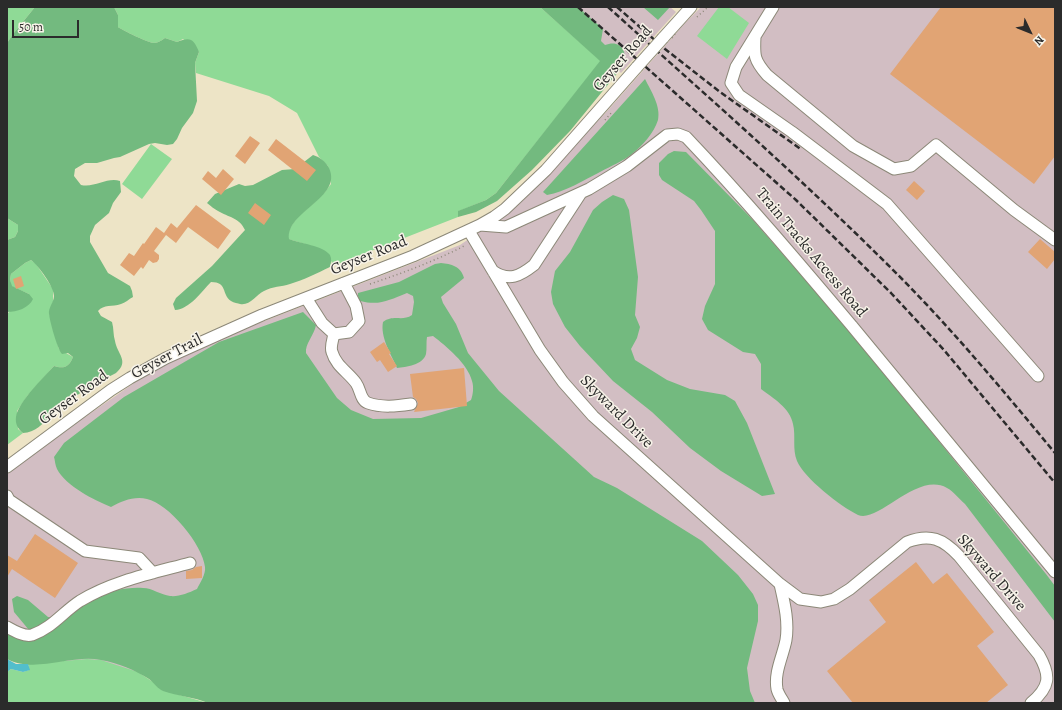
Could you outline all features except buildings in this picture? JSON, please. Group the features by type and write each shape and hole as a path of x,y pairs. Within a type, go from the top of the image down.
{"street":[{"name":"Geyser Road","path":"7,467 130,378 166,358 262,315 413,256 480,225 505,208 546,170 690,7"},
{"path":"773,7 736,67 731,83 739,95 792,132 887,204 1038,376"},
{"path":"755,36 754,55 759,67 854,146 894,169 911,166 936,145 1014,210 1055,240"},
{"name":"Train Tracks Access Road","path":"480,225 506,227 581,192 627,166 667,135 678,134 686,138 730,183 807,272 928,416 1055,572"},
{"path":"492,270 500,276 511,277 525,273 534,265 581,192"},
{"name":"Skyward Drive","path":"469,231 540,350 563,382 593,416 780,584 800,599 821,602 834,599 850,589 907,542 917,538 930,538 940,541 948,545 959,556 1039,655 1046,668 1047,678 1043,690 1031,703"},
{"path":"334,334 349,332 359,320 356,306 344,283"},
{"path":"306,298 322,323 334,334"},
{"path":"334,334 331,350 337,363 355,381 362,399 367,403 389,406 411,404"},
{"path":"7,496 10,500 86,552 139,558 154,573"},
{"path":"7,627 16,632 31,635 52,624 79,602 103,589 190,563"},
{"path":"780,584 785,603 786,640 777,676 778,690 784,703"}],"path":[{"path":"368,285 413,269 465,245"}],"shaded area":[{"path":"546,7 670,7 676,12 621,73"},
{"path":"701,7 1055,7 1055,703 310,703 7,652 7,474 75,424 150,372 190,350 460,245 517,206 609,109"}],"green space":[{"path":"7,7 35,7 7,43"},
{"path":"35,7 114,7 118,15 118,27 125,31 141,39 154,43 165,38 177,42 189,39 194,42 199,52 195,63 197,101 193,113 173,144 149,144 120,157 97,163 85,163 75,169 74,176 81,185 86,186 110,180 120,181 121,192 113,203 109,213 95,225 90,236 90,242 108,273 130,286 132,291 133,297 124,303 106,306 98,311 101,316 112,322 114,339 122,357 122,365 116,373 74,397 38,427 27,433 23,433 17,426 16,422 16,417 21,404 54,366 66,366 70,363 73,357 68,353 62,354 58,346 49,314 54,298 52,287 46,277 31,260 11,274 10,280 12,286 29,294 33,299 29,305 22,309 7,312 7,240 15,237 18,231 18,225 7,218 7,43"},
{"path":"114,7 540,7 601,61 496,193 486,200 459,211 458,217 330,267 332,262 305,244 288,239 294,222 303,212 322,196 331,184 328,166 319,157 297,113 269,96 196,73 195,63 199,52 183,39 177,42 165,38 154,43 125,31 118,27 118,15"},
{"path":"540,7 578,7 603,29 601,41 605,45 615,44 622,48 625,55 624,65 570,131 532,170 497,201 476,212 458,217 458,211 486,200 496,193 600,61"},
{"path":"643,7 670,7 658,20"},
{"path":"719,7 728,7 749,23 727,59 697,36"},
{"path":"645,79 657,104 659,115 654,130 644,143 625,159 574,185 547,195 543,192"},
{"path":"151,144 172,159 142,199 122,184"},
{"path":"674,151 686,152 752,219 849,330 1055,586 1055,622 965,504 952,491 935,485 923,486 911,491 876,512 866,516 858,515 850,511 823,491 801,468 797,461 794,447 794,429 791,418 785,408 761,389 761,364 755,354 743,352 708,330 702,319 705,306 715,284 715,231 694,201 662,180 659,175 659,163 668,154"},
{"path":"313,155 320,158 329,168 331,179 328,188 322,196 296,220 290,229 289,239 317,247 327,252 331,258 330,267 287,285 267,289 250,302 244,304 231,301 220,284 211,282 186,307 175,310 173,304 176,298 212,266 245,230 237,220 207,203 215,194 239,184 245,186 253,185 282,170 295,169"},
{"path":"613,195 624,199 629,210 638,277 635,315 640,327 637,338 631,349 635,360 667,380 690,389 725,395 735,401 747,423 775,494 762,496 721,471 690,448 652,412 613,381 580,346 565,327 553,304 551,292 555,271 570,252 593,210"},
{"path":"7,218 18,225 18,231 15,237 7,240"},
{"path":"31,260 36,264 53,289 53,302 49,313 59,349 73,357 70,363 66,366 54,366 28,395 17,411 18,429 23,433 7,445 7,312 8,313 29,294 11,286 10,280 11,274"},
{"path":"441,263 455,266 463,274 464,278 441,297 456,324 468,353 499,391 594,477 617,488 702,541 738,575 753,594 758,605 758,621 747,668 750,691 755,703 208,703 163,691 149,679 138,673 126,667 107,661 78,659 30,665 7,659 7,631 29,630 14,612 12,599 17,596 28,600 48,617 54,618 86,601 119,590 146,588 167,595 177,596 197,589 205,573 203,558 191,537 174,516 155,502 142,498 128,500 111,507 81,492 67,481 57,469 54,457 64,443 124,397 219,342 303,312 316,325 307,346 306,353 337,398 351,410 373,419 421,418 459,407 471,400 473,383 466,368 456,356 433,336 427,337 426,354 421,361 414,365 397,368 383,334 383,322 391,319 405,318 412,315 414,302 413,296 407,293 384,302 373,303 360,301 358,296 358,293 399,282 435,264"},
{"path":"87,659 101,660 138,672 162,690 208,703 7,703 7,672 11,669 23,672 29,670 28,664"}],"water":[{"path":"7,659 16,664 28,664 30,670 23,672 11,669 7,672"}],"railway":[{"path":"578,7 796,200 891,293 944,350 1055,483"},
{"path":"608,7 721,108 868,245 924,301 1000,387 1055,453"},
{"path":"617,7 665,49 720,92 802,150"}]}
